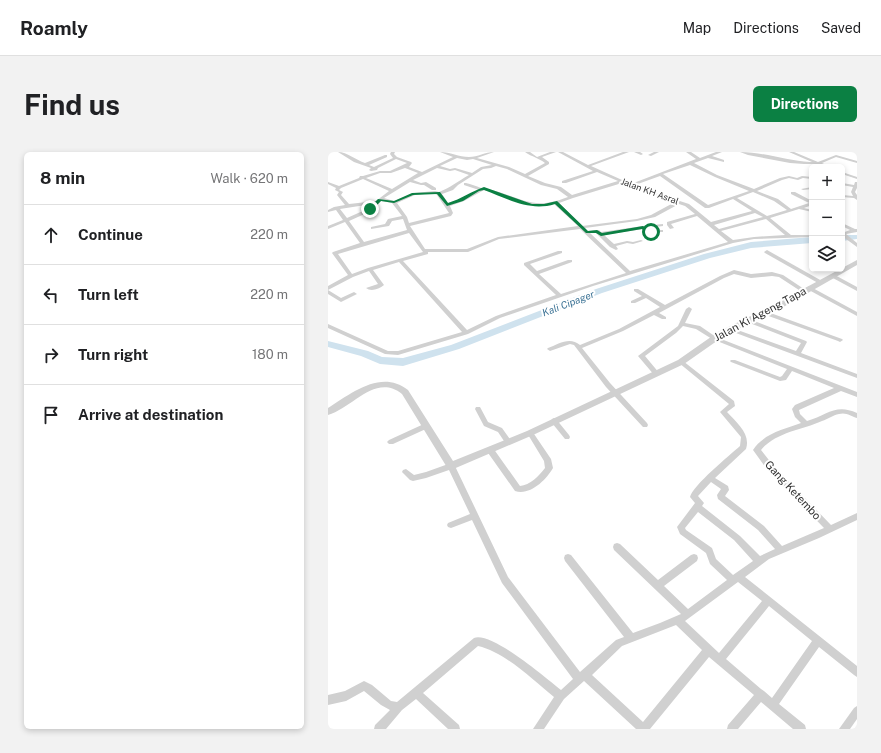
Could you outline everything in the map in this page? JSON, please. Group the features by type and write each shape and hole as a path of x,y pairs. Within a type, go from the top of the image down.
{"street":[{"path":"340,152 381,172"},
{"path":"329,184 339,187 361,177 381,172 390,172 410,163 396,158 392,154 393,152"},
{"path":"442,152 468,159 492,152"},
{"path":"525,176 548,163 527,152"},
{"path":"539,157 554,152"},
{"name":"Jalan KH Asral","path":"560,152 597,171 654,195 672,200 678,200 699,214 732,242"},
{"path":"588,166 630,152"},
{"path":"650,155 658,152"},
{"path":"688,152 700,160"},
{"path":"631,185 720,152"},
{"path":"742,152 752,155 779,157 803,164 817,163 836,156 857,162"},
{"path":"791,152 817,163"},
{"path":"850,155 857,157"},
{"path":"365,165 386,156"},
{"path":"328,228 370,209 392,191 421,173 456,157"},
{"path":"709,157 723,161"},
{"path":"356,180 357,177 396,158"},
{"path":"475,158 508,168 548,186 559,188 571,197"},
{"path":"690,163 752,192 776,200 791,211"},
{"path":"439,194 451,189 456,184 482,168 491,167 495,164"},
{"path":"406,166 421,173"},
{"path":"436,166 450,170"},
{"path":"442,174 455,169 472,174"},
{"path":"564,182 597,171"},
{"path":"660,174 685,193 706,206 715,205 789,177 809,178"},
{"path":"845,174 857,178"},
{"path":"361,177 392,191"},
{"path":"410,180 421,184 424,183 434,189"},
{"path":"466,184 496,192 532,206 544,206 612,186 622,181"},
{"path":"845,184 856,184 853,192 856,198"},
{"path":"339,187 337,190 341,192 339,194 348,206"},
{"path":"803,188 809,188"},
{"path":"447,204 462,200 481,189"},
{"path":"328,211 336,208 378,201 394,202 414,194 435,192 439,194 447,204 451,213 450,215 409,228 386,238 335,253 351,276"},
{"path":"793,193 809,201"},
{"path":"845,196 856,198"},
{"path":"734,198 767,218 789,236"},
{"path":"425,250 468,251 498,238 652,216 668,209 678,200"},
{"path":"394,202 405,217 409,228 425,250"},
{"path":"556,202 628,272"},
{"path":"719,230 767,218 809,204"},
{"path":"672,228 669,224 718,208 715,205"},
{"path":"336,208 363,244"},
{"path":"800,208 809,211"},
{"path":"711,224 756,211"},
{"path":"601,234 643,227 649,232 662,228 652,216"},
{"path":"373,228 389,224 390,220 405,217"},
{"path":"845,226 856,231"},
{"path":"379,227 386,238"},
{"path":"587,232 597,231 613,246 639,240"},
{"path":"845,234 856,231"},
{"path":"328,326 392,354 466,333 498,317 628,272 732,242 754,238 809,236"},
{"path":"845,236 857,246"},
{"path":"328,288 351,276 370,269 424,254 426,253 425,250"},
{"path":"560,252 526,264 560,296"},
{"path":"767,252 820,282"},
{"path":"545,258 554,267"},
{"path":"400,261 466,333"},
{"path":"536,273 570,261"},
{"name":"Jalan Ki Ageng Tapa","path":"451,466 530,433 681,362 714,338 765,313 857,262"},
{"path":"369,288 374,288 381,285 370,269"},
{"path":"579,347 621,330 734,272 743,275 777,275 857,314"},
{"path":"833,276 857,289"},
{"path":"636,290 664,307"},
{"path":"328,292 341,300 354,294"},
{"path":"633,302 647,296"},
{"path":"661,372 641,356 664,341 682,324 689,310"},
{"path":"655,313 664,318"},
{"path":"765,313 840,340"},
{"path":"749,321 804,342"},
{"path":"682,324 694,326 714,338 857,395"},
{"path":"730,329 857,376"},
{"path":"797,354 812,330"},
{"path":"550,349 574,342 616,393 645,425"},
{"path":"733,360 774,378 782,379 790,369"},
{"path":"762,373 772,361"},
{"path":"681,362 732,403 732,406 724,411 724,413 737,426 744,440 742,449 710,478 694,495 694,497 700,502 682,526 681,530 709,551 713,561 768,601 857,672"},
{"path":"328,412 370,388 387,383 396,386 405,392 451,466 505,580 582,676 639,728 708,650"},
{"path":"839,389 797,407 795,409 797,415 806,423 841,411 857,416"},
{"path":"478,409 486,424 500,430 508,442"},
{"path":"554,421 567,437"},
{"name":"Gang Ketembo","path":"806,423 768,440 757,450 767,464 830,529"},
{"path":"391,442 426,426"},
{"path":"490,450 518,489 524,489 541,479 549,468 548,461 530,433"},
{"path":"406,472 413,478 451,466"},
{"path":"710,478 725,488 721,495 722,497 761,528 781,550"},
{"path":"697,507 737,538 759,561"},
{"path":"451,525 475,515"},
{"path":"538,729 561,696 618,643 677,620 688,614 759,561 857,516"},
{"path":"617,547 688,614"},
{"path":"568,558 630,638"},
{"path":"657,586 694,558"},
{"path":"718,660 768,601"},
{"path":"677,620 718,660 802,729"},
{"path":"379,729 399,707 416,692 474,643 480,641 509,656 561,696"},
{"path":"773,705 817,641"},
{"path":"328,700 346,696 364,686 371,690 384,703 394,707 399,707"},
{"path":"416,692 455,729"},
{"path":"732,729 761,694"},
{"path":"844,729 857,711"}],"waterway":[{"name":"Kali Cipager","path":"845,238 857,237"},
{"name":"Kali Cipager","path":"328,344 364,353 380,360 403,362 455,347 599,291 707,256 751,245 809,240"}],"route":[{"path":"370,209 380,199 394,202 412,194 419,193 438,193 447,204 462,200 478,190 484,189 532,206 544,206 556,202 587,232 597,231 601,234 643,227 651,232"}]}
